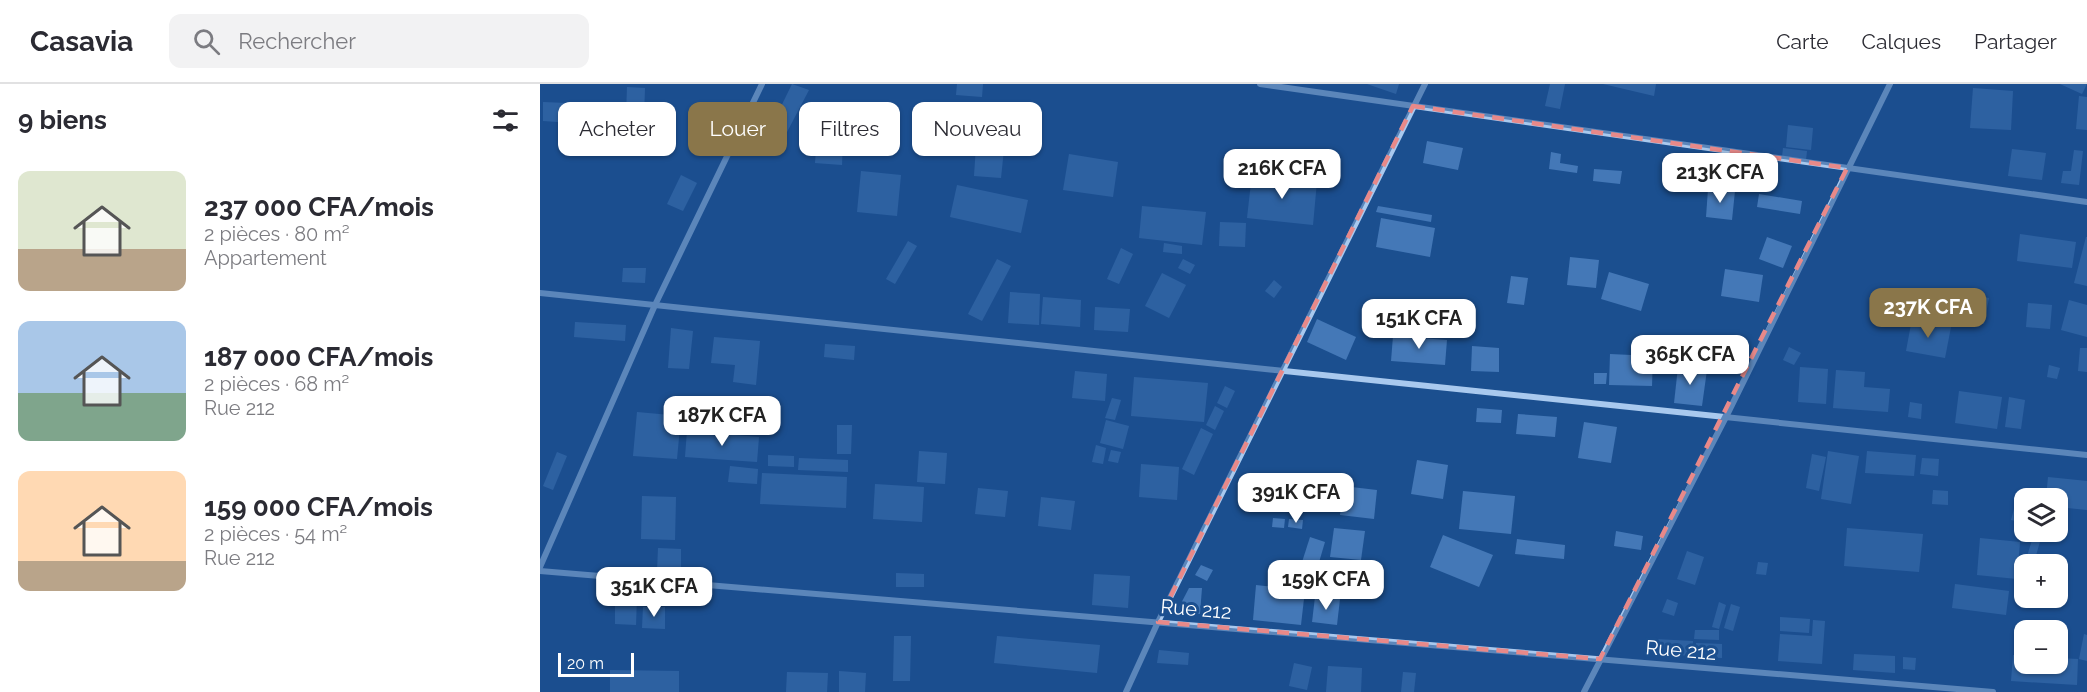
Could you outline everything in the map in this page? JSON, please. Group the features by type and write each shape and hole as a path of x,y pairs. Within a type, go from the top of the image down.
{"street":[{"path":"540,569 655,305 762,84"},
{"path":"1260,84 2087,202"},
{"path":"1126,692 1158,622 1425,84"},
{"path":"1584,692 1726,417 1890,84"},
{"path":"540,293 2087,454"},
{"name":"Rue 212","path":"540,569 1993,692"}],"highlighted area":[{"path":"1413,106 1847,168 1600,659 1158,622"}],"building":[{"path":"792,84 809,90 803,102 799,102 799,109 787,132 787,102 783,102"},
{"path":"957,84 983,84 982,97 956,95"},
{"path":"1367,84 1399,84 1396,94"},
{"path":"1550,84 1565,84 1560,109 1545,106"},
{"path":"1603,84 1656,84 1654,96"},
{"path":"2060,84 2087,84 2082,94"},
{"path":"627,87 645,88 645,102 626,102"},
{"path":"1973,88 2013,91 2011,130 1970,128"},
{"path":"2079,96 2087,97 2087,130 2076,129"},
{"path":"543,102 558,103 558,122 543,121"},
{"path":"1788,125 1813,128 1811,150 1786,147"},
{"path":"1427,141 1463,148 1458,170 1423,163"},
{"path":"1783,148 1807,151 1806,160 1782,157"},
{"path":"2012,149 2046,153 2042,180 2008,176"},
{"path":"2074,150 2083,151 2079,185 2061,183 2063,171 2071,171"},
{"path":"1551,152 1561,154 1560,163 1578,166 1577,173 1549,169"},
{"path":"1069,154 1118,162 1113,197 1063,190"},
{"path":"816,156 842,156 842,165 815,163"},
{"path":"975,156 1003,156 1001,178 974,176"},
{"path":"1594,169 1622,171 1620,184 1593,181"},
{"path":"861,171 901,175 897,216 857,212"},
{"path":"1252,174 1317,181 1313,225 1247,218"},
{"path":"681,175 697,183 683,211 667,204"},
{"path":"957,185 1028,200 1021,233 950,217"},
{"path":"1708,189 1735,191 1732,220 1706,217"},
{"path":"1759,194 1802,201 1800,214 1757,207"},
{"path":"1142,206 1206,212 1202,245 1139,238"},
{"path":"1378,206 1432,215 1431,222 1376,212"},
{"path":"1381,218 1435,228 1430,257 1376,247"},
{"path":"1220,222 1246,223 1245,247 1219,246"},
{"path":"2020,234 2076,242 2072,268 2017,261"},
{"path":"1767,237 1792,246 1783,268 1759,259"},
{"path":"2087,237 2087,286 2074,283"},
{"path":"908,241 917,246 895,284 886,279"},
{"path":"1164,243 1182,246 1182,254 1163,252"},
{"path":"1121,248 1133,254 1119,284 1107,279"},
{"path":"1570,257 1599,260 1596,288 1567,285"},
{"path":"997,259 1011,266 982,321 968,314"},
{"path":"1183,259 1195,265 1190,274 1178,268"},
{"path":"623,268 646,268 645,283 622,282"},
{"path":"1725,269 1763,275 1759,302 1721,296"},
{"path":"1609,272 1649,284 1641,311 1601,299"},
{"path":"1162,273 1186,285 1169,318 1145,306"},
{"path":"1511,276 1528,278 1524,305 1507,303"},
{"path":"1274,280 1282,287 1274,298 1265,291"},
{"path":"1010,292 1040,294 1039,325 1008,323"},
{"path":"1965,294 1989,298 1984,324 1960,320"},
{"path":"1043,297 1081,300 1080,327 1041,324"},
{"path":"2069,300 2087,305 2087,337 2061,330"},
{"path":"2028,303 2052,305 2050,329 2026,327"},
{"path":"1095,307 1130,309 1128,332 1094,330"},
{"path":"1317,319 1356,337 1346,360 1307,342"},
{"path":"1912,319 1951,327 1945,358 1906,351"},
{"path":"575,322 626,325 625,341 574,337"},
{"path":"671,328 693,331 689,369 668,368"},
{"path":"1393,336 1447,340 1445,365 1391,361"},
{"path":"714,337 760,341 756,385 733,382 735,365 711,363"},
{"path":"825,344 855,346 854,360 824,357"},
{"path":"1472,346 1499,348 1499,372 1471,371"},
{"path":"1789,347 1801,353 1794,365 1783,360"},
{"path":"2080,348 2087,348 2087,372 2078,371"},
{"path":"1610,354 1653,356 1652,386 1609,385"},
{"path":"2049,365 2060,368 2057,379 2047,377"},
{"path":"1678,367 1707,370 1702,406 1674,403"},
{"path":"1800,367 1828,369 1826,404 1798,402"},
{"path":"1836,370 1865,372 1864,387 1890,389 1888,412 1833,408"},
{"path":"1075,371 1107,374 1105,401 1072,398"},
{"path":"1594,373 1607,373 1606,384 1594,384"},
{"path":"1134,377 1208,383 1204,422 1131,416"},
{"path":"1225,386 1235,391 1227,408 1217,403"},
{"path":"1959,391 2002,397 1997,429 1955,423"},
{"path":"2009,397 2025,400 2021,429 2005,427"},
{"path":"1112,398 1121,400 1115,420 1105,418"},
{"path":"1910,402 1922,404 1921,419 1908,417"},
{"path":"1215,406 1224,411 1215,430 1206,425"},
{"path":"1477,408 1502,410 1501,423 1476,422"},
{"path":"637,412 681,416 677,459 633,456"},
{"path":"1518,414 1557,417 1555,437 1516,434"},
{"path":"1106,420 1129,426 1123,449 1100,443"},
{"path":"1584,422 1617,427 1611,463 1578,458"},
{"path":"837,425 852,425 851,454 837,454"},
{"path":"1201,428 1213,434 1194,475 1182,469"},
{"path":"687,431 759,437 757,462 685,457"},
{"path":"1096,445 1106,448 1103,464 1092,462"},
{"path":"1111,450 1121,452 1118,463 1108,461"},
{"path":"919,451 947,453 945,484 917,482"},
{"path":"1828,451 1859,456 1851,504 1821,499"},
{"path":"1867,451 1916,455 1914,476 1865,473"},
{"path":"557,452 567,456 553,490 543,486"},
{"path":"1812,454 1826,457 1819,491 1806,488"},
{"path":"768,455 794,456 794,467 768,466"},
{"path":"799,458 848,460 848,472 798,470"},
{"path":"1922,458 1939,459 1938,476 1920,474"},
{"path":"1417,460 1448,465 1443,499 1411,494"},
{"path":"1141,464 1179,467 1177,500 1139,497"},
{"path":"730,466 758,469 757,484 728,482"},
{"path":"762,473 847,477 846,508 760,504"},
{"path":"2048,477 2087,481 2087,510 2068,508 2068,488 2047,488"},
{"path":"875,484 924,487 922,522 873,519"},
{"path":"1343,486 1377,490 1374,519 1340,515"},
{"path":"978,488 1008,491 1005,517 975,514"},
{"path":"1933,490 1948,491 1948,505 1932,504"},
{"path":"1463,491 1515,496 1511,534 1459,529"},
{"path":"642,496 676,497 675,540 641,539"},
{"path":"1041,497 1075,501 1071,530 1038,526"},
{"path":"1273,518 1285,519 1284,528 1272,527"},
{"path":"1289,519 1303,520 1302,529 1288,527"},
{"path":"1334,528 1365,531 1361,560 1330,557"},
{"path":"1847,528 1923,534 1919,572 1844,566"},
{"path":"1616,531 1643,536 1641,550 1614,546"},
{"path":"1443,535 1493,555 1479,587 1430,567"},
{"path":"1310,537 1325,542 1312,586 1296,581"},
{"path":"1980,538 2020,542 2019,554 2014,554 2014,579 1977,575"},
{"path":"1517,539 1565,545 1564,559 1515,554"},
{"path":"2031,542 2040,542 2036,554 2028,554"},
{"path":"658,548 681,549 681,573 657,572"},
{"path":"1687,551 1704,557 1695,585 1677,579"},
{"path":"1758,562 1768,563 1766,575 1756,574"},
{"path":"1201,565 1213,570 1207,581 1195,575"},
{"path":"896,573 924,574 924,587 896,587"},
{"path":"1094,574 1130,576 1128,608 1092,605"},
{"path":"1955,584 2009,591 2006,615 1952,608"},
{"path":"1256,585 1305,590 1301,625 1253,620"},
{"path":"1189,588 1202,588 1200,614 1176,613"},
{"path":"615,595 637,596 636,625 615,624"},
{"path":"1315,597 1340,599 1337,625 1312,622"},
{"path":"1667,599 1678,603 1674,616 1662,612"},
{"path":"1719,602 1726,605 1719,629 1712,627"},
{"path":"1731,604 1740,607 1733,631 1724,628"},
{"path":"643,607 665,607 665,629 642,628"},
{"path":"1780,617 1810,619 1809,633 1780,631"},
{"path":"1813,620 1825,621 1822,664 1778,661 1780,634 1812,636"},
{"path":"1695,630 1719,630 1719,640 1694,639"},
{"path":"2084,634 2087,635 2087,661 2079,659"},
{"path":"894,636 911,636 910,681 893,681"},
{"path":"997,636 1100,645 1097,673 994,663"},
{"path":"1655,639 1693,641 1692,656 1654,654"},
{"path":"1696,643 1722,644 1722,658 1696,657"},
{"path":"1159,650 1189,653 1188,665 1157,663"},
{"path":"1854,654 1895,656 1895,673 1853,670"},
{"path":"2013,655 2014,674 2068,674 2068,658 2078,659 2077,685 2011,681"},
{"path":"1903,657 1916,658 1915,670 1903,669"},
{"path":"1294,663 1312,667 1307,690 1289,686"},
{"path":"1328,666 1362,668 1361,692 1326,692"},
{"path":"610,670 679,671 679,692 610,692"},
{"path":"839,671 866,673 865,692 839,692"},
{"path":"787,672 828,673 827,692 786,692"},
{"path":"1403,672 1416,673 1414,692 1401,692"}]}
